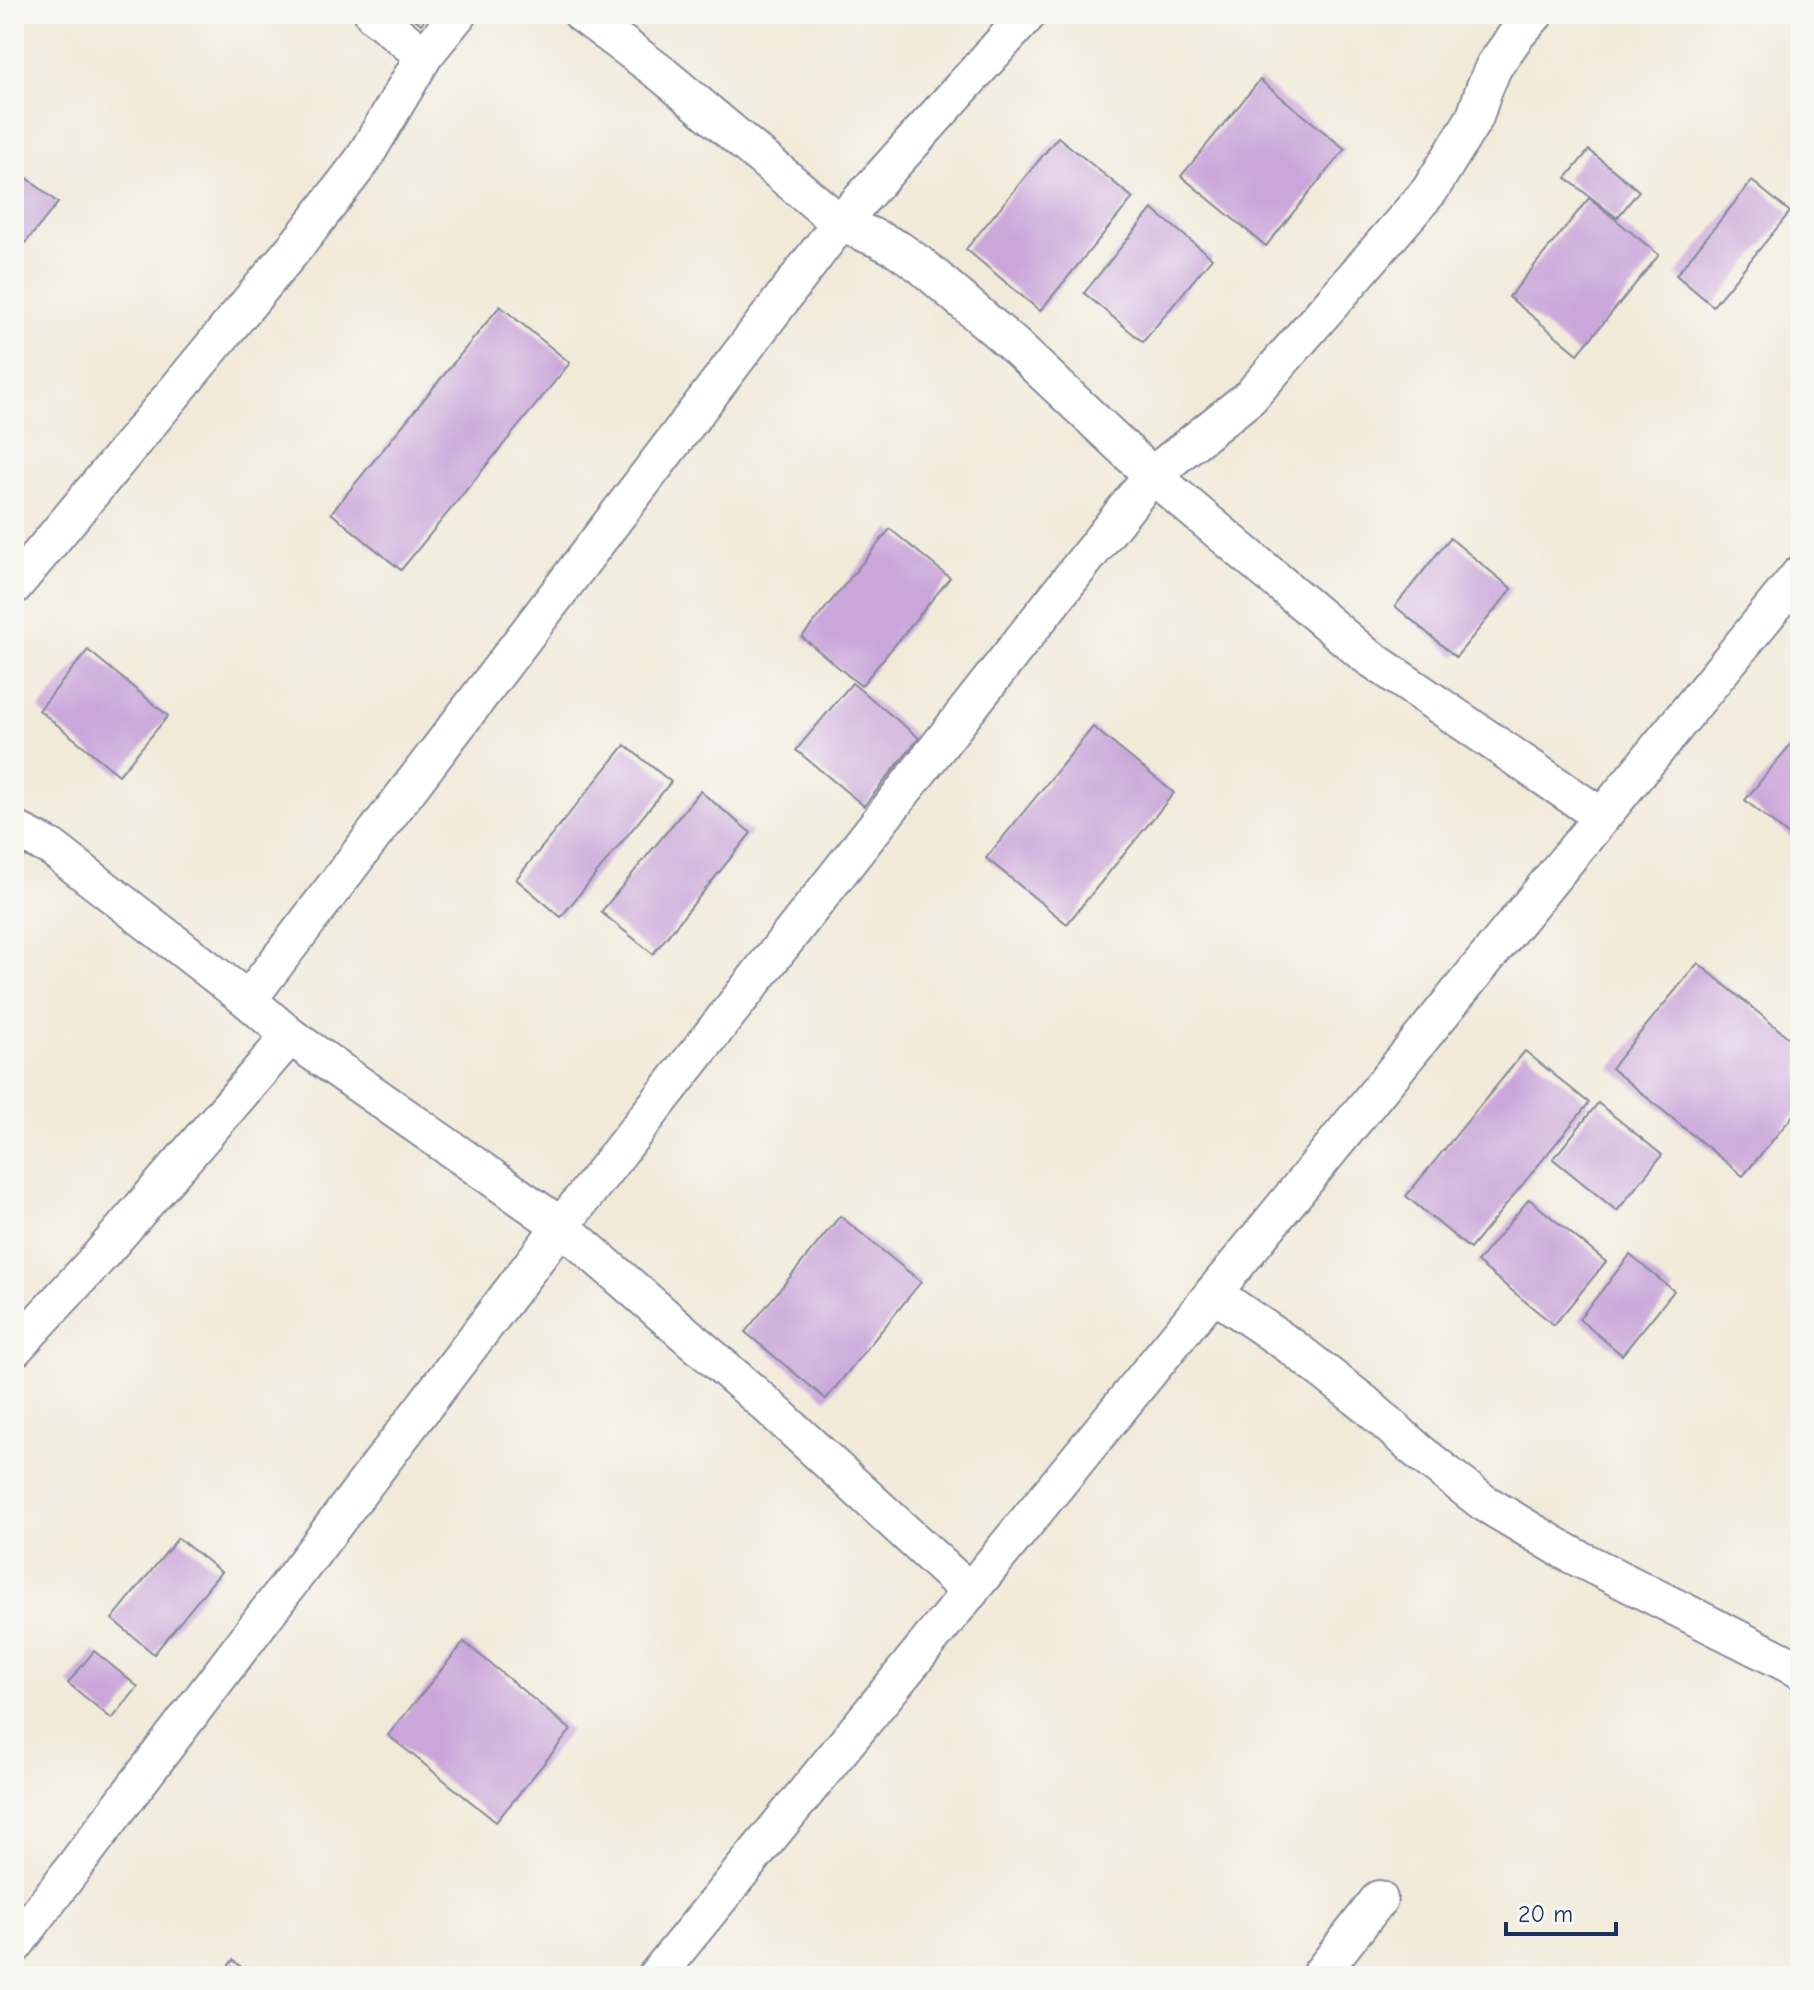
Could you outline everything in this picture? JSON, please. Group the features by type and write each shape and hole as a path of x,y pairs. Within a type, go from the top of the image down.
{"street":[{"path":"373,14 424,56"},
{"path":"14,586 305,235 362,161 424,56 458,14"},
{"path":"582,14 662,74 840,223 898,249 922,266 1016,347 1152,475 1364,654 1601,816"},
{"path":"248,1000 840,223 1028,14"},
{"path":"14,1946 561,1226 1152,475 1250,397 1430,190 1475,117 1494,66 1535,14"},
{"path":"656,1976 1800,574"},
{"path":"14,829 52,848 290,1036 561,1226 768,1406 970,1592"},
{"path":"14,1349 99,1257 290,1036"},
{"path":"1213,1293 1292,1347 1483,1502 1570,1554 1800,1670"},
{"path":"1319,1976 1379,1899"}],"building":[{"path":"409,14 429,14 421,24"},
{"path":"1260,80 1345,149 1266,246 1181,176"},
{"path":"1058,137 1133,198 1040,311 966,249"},
{"path":"1589,150 1639,191 1617,218 1566,178"},
{"path":"14,167 58,203 14,257"},
{"path":"1752,181 1790,212 1713,306 1676,275"},
{"path":"1589,198 1659,255 1578,354 1509,297"},
{"path":"1152,209 1212,258 1143,342 1084,293"},
{"path":"500,306 570,363 401,570 331,513"},
{"path":"890,529 950,578 861,686 802,637"},
{"path":"1450,538 1512,589 1456,657 1395,606"},
{"path":"88,650 168,716 119,775 39,710"},
{"path":"852,683 919,738 864,806 796,750"},
{"path":"1093,727 1174,793 1067,924 986,858"},
{"path":"1800,733 1800,845 1745,800"},
{"path":"625,745 671,782 561,917 516,879"},
{"path":"700,791 751,833 653,954 601,912"},
{"path":"1698,963 1800,1047 1800,1107 1743,1176 1611,1068"},
{"path":"1525,1051 1589,1103 1470,1249 1406,1196"},
{"path":"1598,1103 1662,1155 1617,1211 1553,1159"},
{"path":"1529,1199 1606,1262 1554,1325 1477,1262"},
{"path":"840,1216 921,1282 826,1399 745,1332"},
{"path":"1630,1255 1674,1291 1622,1355 1579,1319"},
{"path":"178,1538 221,1572 154,1654 112,1619"},
{"path":"464,1642 571,1730 496,1822 388,1735"},
{"path":"94,1651 138,1687 112,1719 68,1683"},
{"path":"233,1960 252,1976 220,1976"}]}
